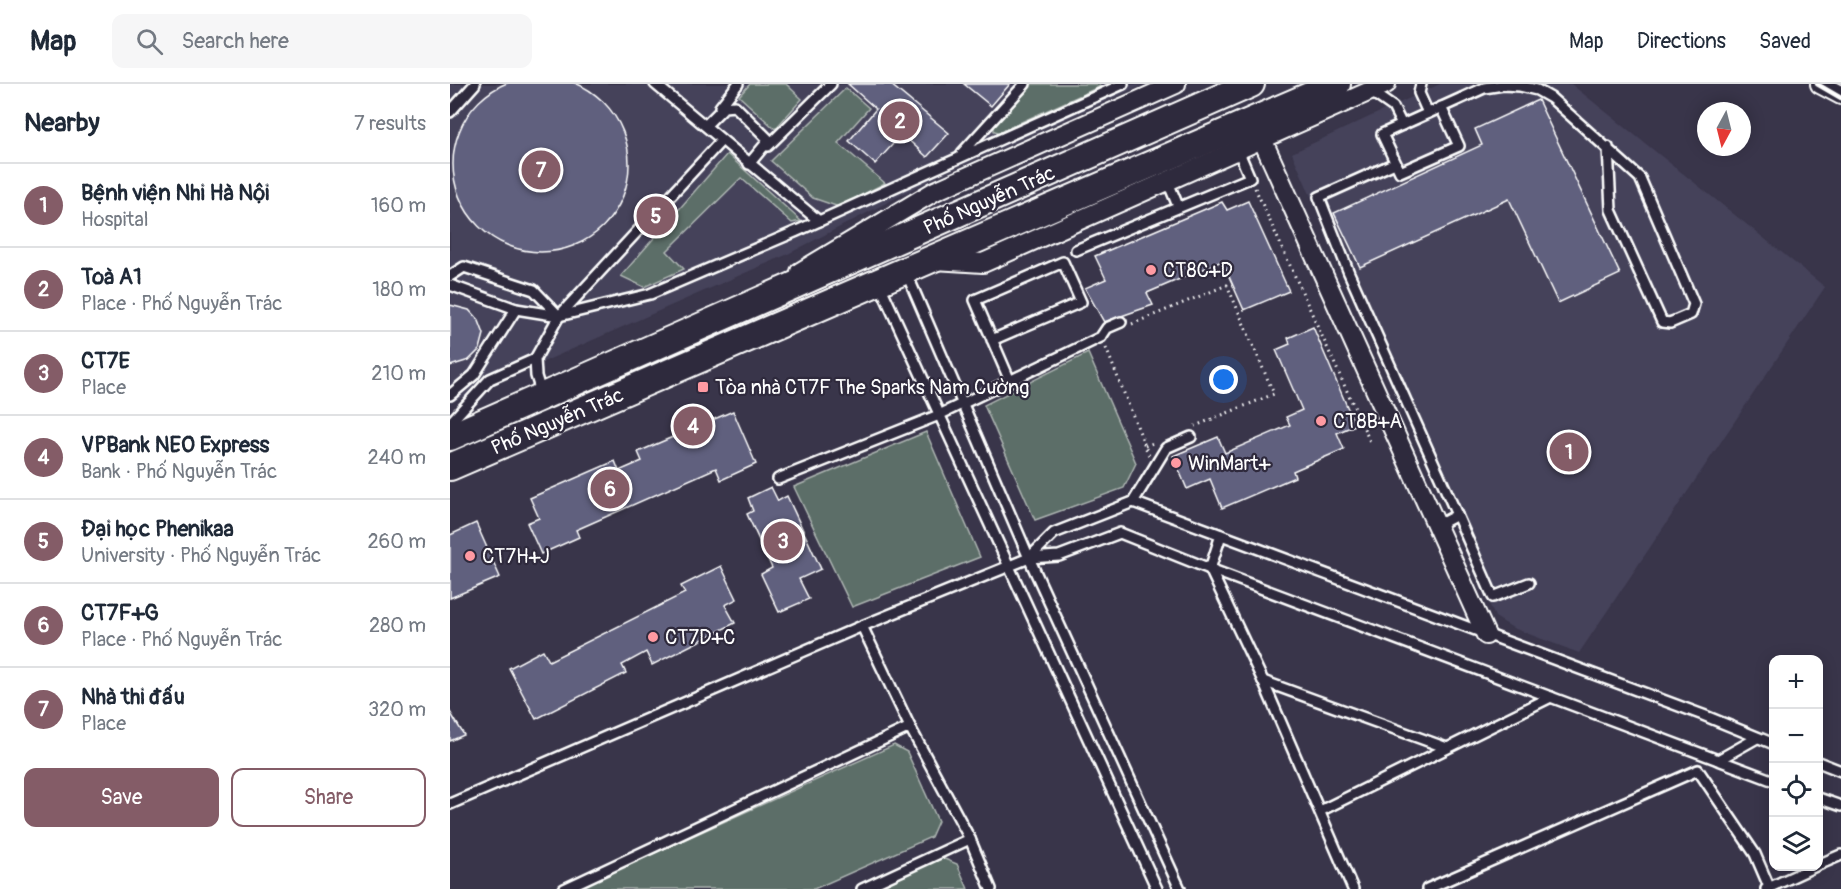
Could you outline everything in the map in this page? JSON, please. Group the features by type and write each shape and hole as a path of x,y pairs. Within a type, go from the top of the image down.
{"main road":[{"name":"Phố Nguyễn Trác","path":"450,437 1251,84"},
{"name":"Phố Nguyễn Trác","path":"450,467 1337,84"},
{"path":"543,396 555,422"}],"street":[{"name":"Phố Nguyễn Trác","path":"727,315 935,191 1176,84"},
{"path":"1820,84 1841,95"},
{"name":"Phố Nguyễn Trác","path":"916,264 983,263 1168,182 1374,86"},
{"path":"1262,139 1486,635"}],"lane":[{"path":"450,112 475,84"},
{"path":"655,84 819,221"},
{"path":"706,125 738,84"},
{"path":"749,164 831,84"},
{"path":"959,157 1024,84"},
{"path":"450,285 516,309 559,316 650,294 797,231 1123,84"},
{"path":"1421,84 1419,93 1428,113"},
{"path":"1441,107 1459,146 1400,172 1382,134 1441,107 1484,88 1503,85 1536,90 1551,98 1608,147 1640,177 1694,304 1691,314 1670,323 1662,322 1658,315 1611,210 1608,147"},
{"path":"1374,86 1393,107 1402,125"},
{"path":"706,125 724,107 735,106 769,140 749,164"},
{"path":"543,396 536,376 535,359 559,316 721,141"},
{"path":"1076,250 1250,178 1238,150"},
{"path":"1395,163 1319,197 1349,273 1493,597 1529,583"},
{"path":"1168,182 1178,206"},
{"path":"992,340 1081,302 1063,262 975,300 992,340 1010,381"},
{"path":"916,264 962,405 1180,889"},
{"path":"450,276 464,267 534,290 559,316"},
{"path":"878,281 1157,889"},
{"path":"450,395 474,375 516,309"},
{"path":"778,478 962,405 1101,337 1107,328 1121,321"},
{"path":"450,423 489,379 535,359"},
{"path":"450,804 862,626 1029,558 1054,533 1133,502 1166,448 1189,433"},
{"path":"1133,502 1703,714 1769,742"},
{"path":"1436,526 1457,515"},
{"path":"1029,558 1059,556 1120,533 1209,569 1769,779"},
{"path":"1221,535 1209,569 1263,681 1353,889"},
{"path":"862,626 910,727 970,839 991,889"},
{"path":"1263,681 1447,748"},
{"path":"1320,811 1551,697"},
{"path":"564,889 910,727"},
{"path":"1718,760 1757,738"},
{"path":"1821,763 1841,771"},
{"path":"1427,889 1698,770 1755,854 1768,889 1806,871"},
{"path":"1823,800 1841,806"},
{"path":"862,889 970,839"},
{"path":"1823,863 1841,855"}],"path":[{"path":"1250,178 1371,444"},
{"path":"1154,469 1101,337 1227,285 1274,394 1189,433"},
{"path":"1145,446 1167,437"}],"shaded area":[{"path":"450,84 1145,84 936,177 786,255 450,403"},
{"path":"1440,84 1571,84 1825,287 1579,653 1513,628 1495,617 1292,153"}],"green space":[{"path":"750,84 786,84 802,99 775,129 739,96"},
{"path":"1031,84 1098,84 1101,86 999,132 994,131 994,126"},
{"path":"846,88 869,108 838,143 885,183 839,207 813,198 771,161"},
{"path":"727,154 801,221 792,223 741,178 667,251 684,269 644,287 621,276"},
{"path":"1088,353 1136,463 1124,488 1035,520 984,405"},
{"path":"926,432 980,557 852,607 794,487"},
{"path":"894,745 907,752 938,821 931,837 814,889 575,889"},
{"path":"942,858 957,864 968,889 872,889"}],"building":[{"path":"541,76 558,77 575,83 590,91 603,102 614,115 622,130 628,147 628,181 622,198 614,213 603,226 590,237 575,245 558,251 541,252 524,251 507,245 492,237 479,226 468,213 460,198 454,181 453,164 454,147 460,130 468,115 479,102 492,91 507,83 524,77"},
{"path":"848,84 890,84 949,133 927,157 902,134 875,164 849,141 876,109"},
{"path":"964,84 1010,84 991,106"},
{"path":"1538,100 1620,274 1558,303 1509,199 1360,267 1334,213 1482,145 1475,129"},
{"name":"CT8C+D","path":"1248,201 1289,291 1244,310 1222,261 1147,293 1153,305 1104,322 1085,288 1106,279 1095,256 1222,202 1227,210"},
{"path":"450,305 469,310 479,321 484,334 480,349 469,360 450,366"},
{"name":"CT8B+A","path":"1313,327 1355,425 1337,433 1344,449 1293,471 1295,477 1222,508 1210,479 1187,489 1173,456 1218,437 1225,453 1290,425 1286,417 1302,410 1276,350 1290,344 1288,338"},
{"path":"733,411 756,464 721,480 716,468 576,530 579,537 541,554 527,523 539,518 530,498 615,461 619,471 642,461 638,452"},
{"path":"771,487 778,501 787,496 821,569 799,579 809,599 779,612 761,574 772,568 747,514 753,511 748,498"},
{"name":"CT7H+J","path":"476,523 500,577 450,598 450,535"},
{"name":"CT7D+C","path":"721,566 737,599 725,605 735,623 652,665 646,652 622,665 626,673 536,719 509,668 543,650 549,661 685,593 681,586"},
{"path":"450,712 464,735 450,741"}],"railway":[{"path":"1817,84 1841,98"}],"place":[{"name":"Toà A1","path":"900,121"},
{"name":"Nhà thi đấu","path":"541,170"},
{"name":"Đại học Phenikaa","path":"656,216"},
{"name":"CT8C+D","path":"1151,270"},
{"name":"Tòa nhà CT7F The Sparks Nam Cường","path":"703,387"},
{"name":"CT8B+A","path":"1321,421"},
{"name":"VPBank NEO Express","path":"693,426"},
{"name":"Bệnh viện Nhi Hà Nội","path":"1569,452"},
{"name":"WinMart+","path":"1176,463"},
{"name":"CT7F+G","path":"610,489"},
{"name":"CT7E","path":"783,541"},
{"name":"CT7H+J","path":"470,556"},
{"name":"CT7D+C","path":"653,637"}]}
